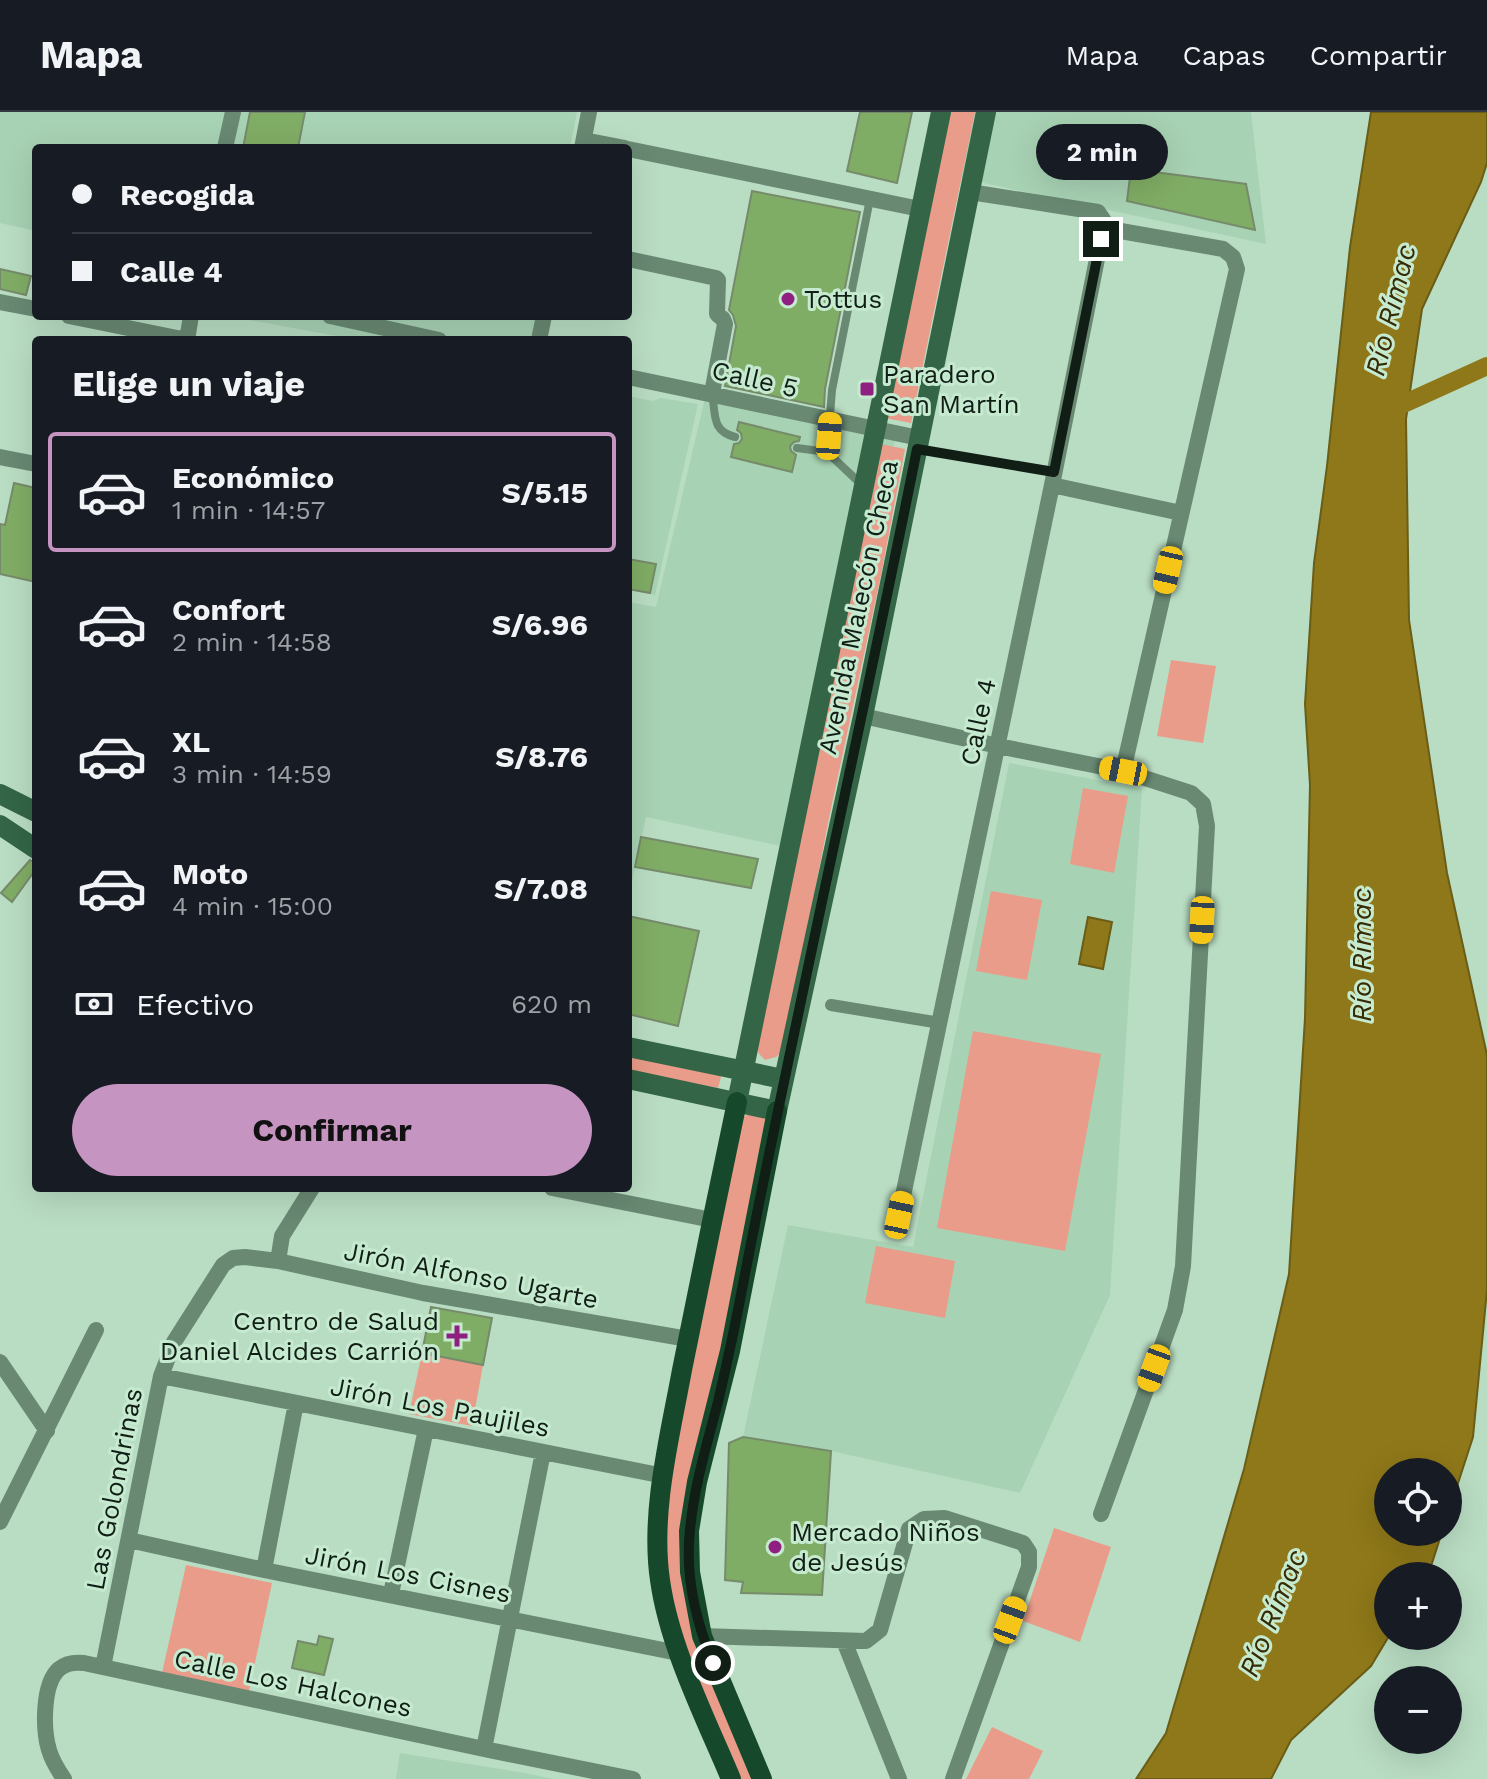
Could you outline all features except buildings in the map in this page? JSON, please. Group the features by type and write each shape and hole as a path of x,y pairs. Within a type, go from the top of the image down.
{"main road":[{"name":"Avenida Malecón Checa","path":"737,1102 941,112"},
{"name":"Avenida Malecón Checa","path":"777,1111 863,716 986,112"},
{"path":"0,794 32,810"},
{"path":"0,825 32,846"},
{"path":"632,1048 783,1079"},
{"path":"632,1080 777,1111 730,1351 697,1482 689,1531 690,1572 702,1636 762,1779"},
{"path":"731,1779 678,1653 660,1581 657,1540 664,1476 688,1339 737,1102"}],"street":[{"path":"226,144 233,112"},
{"path":"583,144 589,112"},
{"path":"632,149 920,209"},
{"path":"970,192 1098,212 1104,221 1104,235 1115,230 1223,249 1233,257 1237,269 1123,771"},
{"name":"Calle 4","path":"899,1215 1104,235"},
{"path":"632,260 718,280 717,314 725,324 712,393"},
{"path":"0,302 32,308"},
{"path":"89,320 167,336"},
{"path":"348,320 418,336"},
{"name":"Calle 5","path":"632,378 874,429 918,443"},
{"path":"0,457 32,463"},
{"path":"1053,478 1181,513"},
{"path":"863,716 1123,771 1191,793 1203,804 1207,826 1183,1266 1175,1310 1101,1514"},
{"path":"831,1005 940,1023"},
{"path":"278,1261 282,1236 310,1192"},
{"path":"572,1192 712,1220"},
{"name":"Jirón Alfonso Ugarte","path":"245,1257 278,1261 423,1293 688,1339"},
{"name":"Las Golondrinas","path":"103,1667 161,1376 174,1342 223,1265 233,1258 245,1257"},
{"path":"0,1522 4,1498 47,1431 96,1330"},
{"path":"0,1362 47,1431"},
{"name":"Jirón Los Paujiles","path":"161,1376 664,1476"},
{"path":"264,1570 296,1403"},
{"path":"391,1594 426,1429"},
{"path":"484,1749 543,1452"},
{"path":"702,1636 866,1641 880,1630 909,1529 924,1519 945,1518 1023,1543 1029,1552 1029,1567 953,1779"},
{"name":"Jirón Los Cisnes","path":"129,1540 678,1653"},
{"path":"844,1641 899,1779"},
{"name":"Calle Los Halcones","path":"64,1779 54,1763 46,1738 48,1687 58,1670 67,1664 84,1663 633,1779"}],"lane":[{"path":"827,452 832,390 871,198"},
{"path":"712,393 717,426 726,435 735,437"},
{"path":"918,443 1053,478"},
{"path":"797,448 827,452 863,486"}],"shaded area":[{"path":"0,112 577,112 571,144 32,144 32,230 0,223"},
{"path":"947,112 975,112 911,423 885,418"},
{"path":"964,112 1251,112 1266,244 951,176"},
{"path":"250,320 536,320 534,336 336,336"},
{"path":"632,397 698,404 655,595 632,590"},
{"path":"705,398 895,441 813,853 646,817 632,882 632,603 656,607"},
{"path":"881,444 905,449 784,1049 776,1057 765,1060 756,1045"},
{"path":"1171,660 1216,666 1203,743 1157,736"},
{"path":"1009,763 1142,789 1110,1295 1020,1493 831,1451 743,1437 788,1225 913,1247"},
{"path":"1083,788 1128,796 1114,873 1070,864"},
{"path":"991,891 1042,900 1027,980 976,971"},
{"path":"973,1031 1101,1054 1065,1251 937,1228"},
{"path":"632,1054 717,1073 721,1077 718,1088 632,1072"},
{"path":"751,1113 765,1118 767,1128 718,1363 693,1461 692,1629 755,1779 737,1779 678,1633 665,1558 668,1492 741,1118"},
{"path":"876,1246 955,1261 945,1318 865,1303"},
{"path":"422,1353 483,1365 472,1426 409,1414"},
{"path":"1054,1528 1111,1547 1080,1642 1023,1621"},
{"path":"186,1565 272,1583 249,1691 162,1673"},
{"path":"992,1727 1043,1751 1029,1779 966,1779"},
{"path":"400,1753 525,1773 554,1779 396,1779"}],"water":[{"name":"Río Rímac","path":"1371,112 1487,112 1487,163 1422,309 1406,419 1409,620 1447,873 1487,1055 1487,1290 1473,1437 1462,1471 1462,1458 1374,1458 1374,1546 1437,1546 1432,1562 1374,1562 1374,1650 1381,1650 1371,1666 1291,1740 1271,1779 1136,1779 1166,1733 1244,1469 1289,1274 1305,1018 1310,785 1305,704 1314,563 1350,247"},
{"path":"1088,917 1112,922 1103,969 1079,964"}],"waterway":[{"path":"1388,411 1487,366"}],"place":[{"name":"Tottus","path":"788,299"},
{"name":"Paradero San Martín","path":"867,389"},
{"name":"Centro de Salud Daniel Alcides Carrión","path":"457,1336"},
{"name":"Mercado Niños de Jesús","path":"775,1547"}],"route":[{"path":"713,1663 695,1610 690,1572 689,1531 697,1482 730,1351 780,1095 863,716 917,449 1054,472 1101,239"}]}
